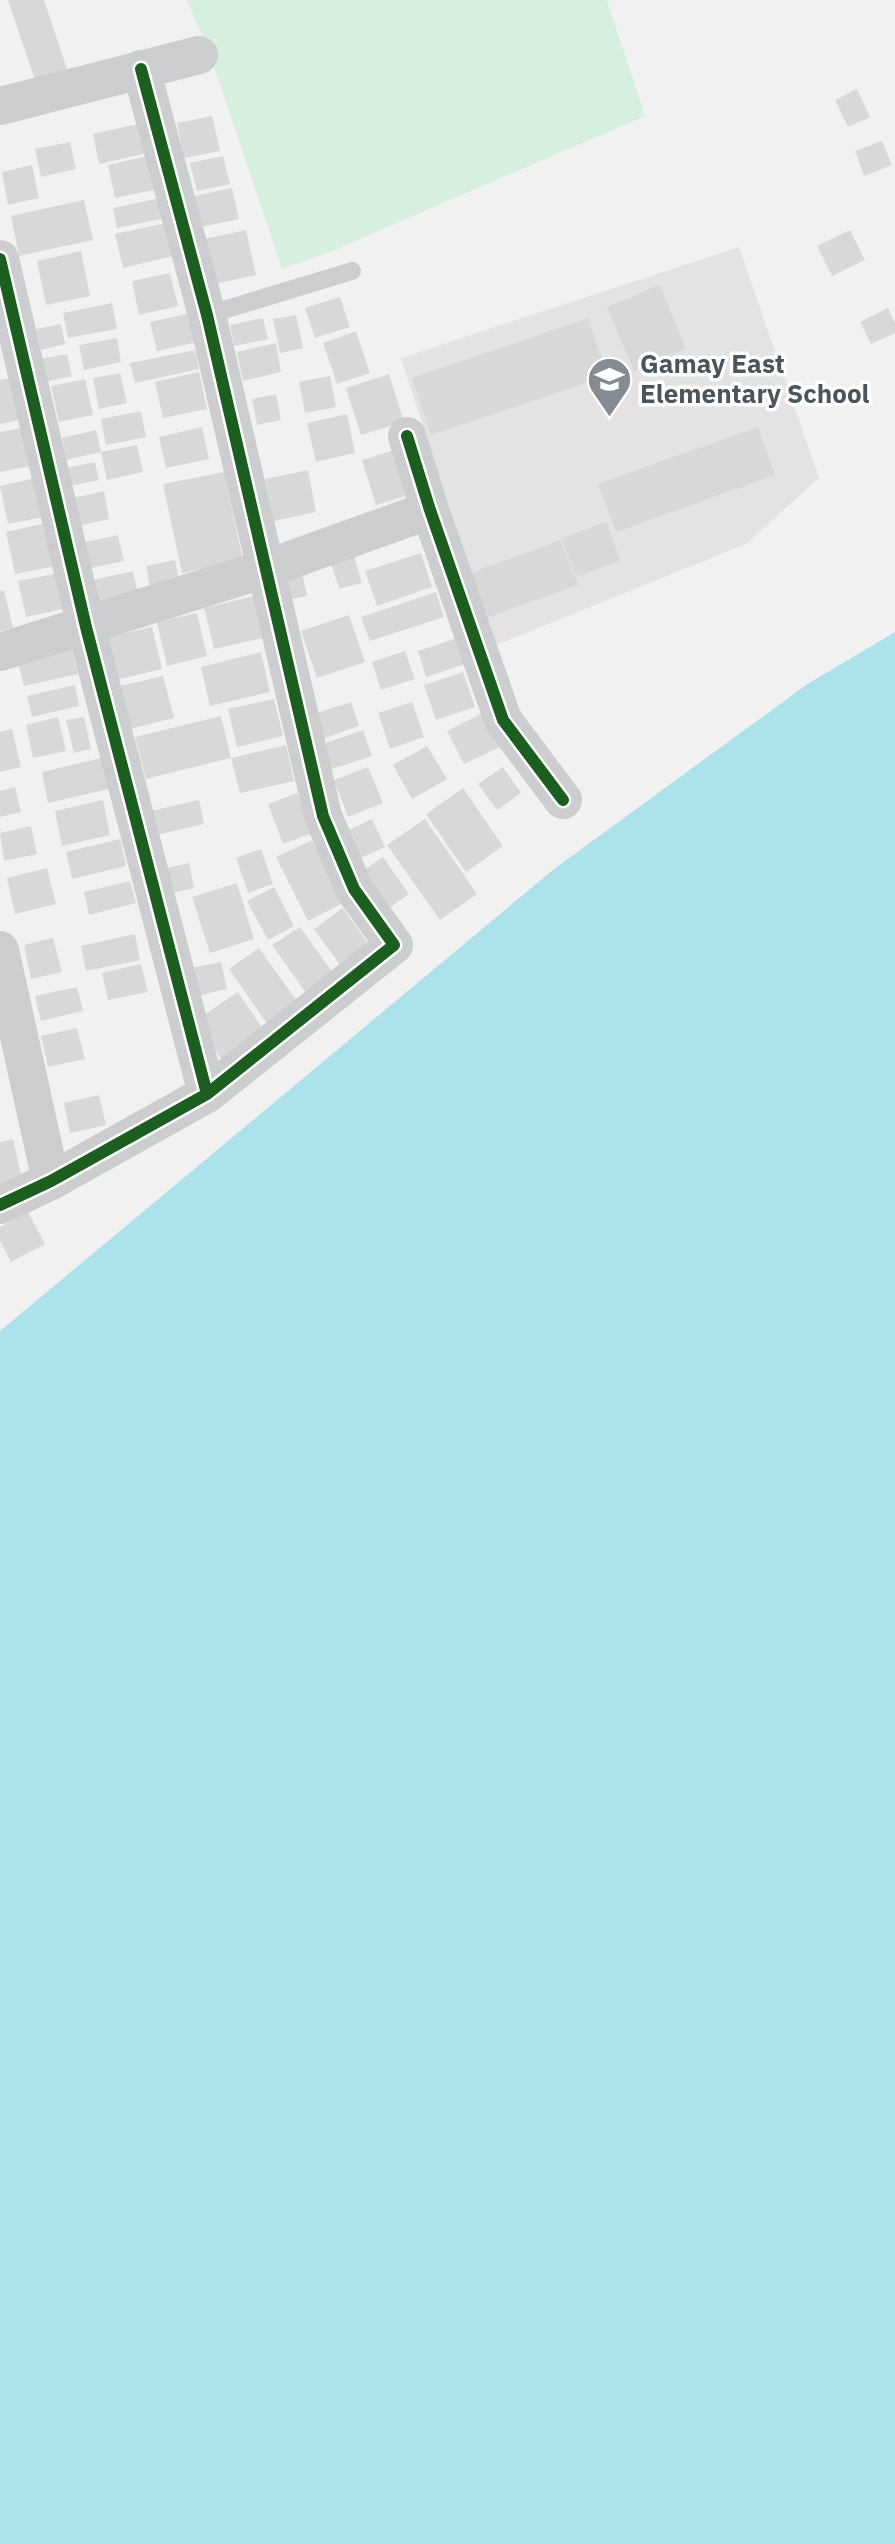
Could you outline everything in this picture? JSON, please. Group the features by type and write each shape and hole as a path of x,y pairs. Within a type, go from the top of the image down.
{"street":[{"path":"0,106 199,55"},
{"path":"0,1205 51,1181 207,1094 394,945 354,889 323,816 207,315 141,69"},
{"path":"0,259 86,627 207,1094"},
{"path":"407,436 503,720 563,800"},
{"path":"0,652 268,568 430,510"},
{"path":"0,950 51,1181"}],"lane":[{"path":"207,315 352,271"}],"shaded area":[{"name":"Gamay East Elementary School","path":"739,247 819,478 746,544 494,646 401,358"}],"green space":[{"path":"187,0 607,0 645,116 330,252 282,269 210,55"}],"water":[{"path":"895,632 895,2544 0,2544 0,1331 554,869 806,685"}],"building":[{"path":"8,0 44,0 70,78 38,89"},
{"path":"857,89 870,117 848,127 835,100"},
{"path":"212,116 220,151 184,158 177,123"},
{"path":"142,123 148,153 99,164 93,134"},
{"path":"882,141 892,165 864,176 855,151"},
{"path":"70,142 76,169 41,177 35,149"},
{"path":"147,156 154,190 115,198 108,165"},
{"path":"223,156 230,184 197,191 190,163"},
{"path":"32,165 39,198 8,205 2,172"},
{"path":"232,188 239,219 201,227 194,196"},
{"path":"165,197 170,217 117,228 113,208"},
{"path":"84,200 93,240 19,256 11,216"},
{"path":"166,223 173,256 123,268 115,234"},
{"path":"246,230 256,275 214,284 204,239"},
{"path":"850,230 865,260 832,276 817,246"},
{"path":"81,251 90,296 46,305 37,261"},
{"path":"170,273 178,306 139,315 132,281"},
{"path":"660,285 686,349 634,371 607,307"},
{"path":"340,297 350,327 315,338 305,308"},
{"path":"112,303 117,329 68,338 63,313"},
{"path":"888,308 895,323 895,333 871,344 860,322"},
{"path":"191,313 197,342 157,351 150,322"},
{"path":"296,315 303,348 280,353 273,319"},
{"path":"263,318 268,339 234,346 230,325"},
{"path":"588,318 607,376 431,435 412,378"},
{"path":"61,324 65,344 41,350 36,329"},
{"path":"356,331 370,373 337,384 323,343"},
{"path":"117,338 121,362 84,370 79,345"},
{"path":"276,343 281,372 243,381 237,352"},
{"path":"195,350 199,369 135,383 130,363"},
{"path":"67,354 72,376 45,382 40,359"},
{"path":"199,372 207,409 163,418 155,382"},
{"path":"120,373 127,403 99,409 93,378"},
{"path":"389,374 404,422 361,435 346,388"},
{"path":"330,376 336,407 305,413 299,382"},
{"path":"16,377 25,419 0,424 0,380"},
{"path":"85,379 93,415 59,422 51,386"},
{"path":"276,394 281,420 257,425 252,399"},
{"path":"141,411 146,437 106,445 101,419"},
{"path":"347,414 355,453 316,462 307,423"},
{"path":"26,427 35,465 0,472 0,432"},
{"path":"202,427 209,459 166,468 159,437"},
{"path":"758,427 775,475 616,532 598,484"},
{"path":"96,430 101,452 66,460 62,438"},
{"path":"137,445 143,472 107,480 101,452"},
{"path":"398,449 412,494 376,505 362,460"},
{"path":"95,462 99,480 65,487 62,469"},
{"path":"308,470 316,512 274,521 265,479"},
{"path":"224,472 243,560 182,573 163,484"},
{"path":"35,478 44,517 8,524 0,486"},
{"path":"104,491 109,519 79,526 73,498"},
{"path":"607,522 620,561 576,577 562,538"},
{"path":"46,523 56,566 15,574 6,532"},
{"path":"118,535 124,561 91,568 86,542"},
{"path":"561,540 578,585 480,620 463,576"},
{"path":"421,553 432,587 377,606 365,571"},
{"path":"354,556 362,583 339,589 331,563"},
{"path":"175,560 180,587 151,593 146,566"},
{"path":"133,571 139,599 99,608 93,580"},
{"path":"59,573 67,608 26,617 18,581"},
{"path":"302,573 307,596 287,600 281,577"},
{"path":"4,590 13,628 0,631 0,591"},
{"path":"436,592 444,617 370,641 361,617"},
{"path":"254,596 263,638 214,649 204,608"},
{"path":"197,613 207,656 167,666 157,622"},
{"path":"349,615 365,662 317,678 301,631"},
{"path":"152,627 162,669 112,681 102,638"},
{"path":"457,638 465,664 426,677 418,651"},
{"path":"72,650 78,674 24,686 18,662"},
{"path":"405,651 415,679 381,690 372,662"},
{"path":"261,652 270,692 210,706 201,667"},
{"path":"463,672 475,707 436,720 424,685"},
{"path":"163,676 174,718 130,729 120,686"},
{"path":"75,685 79,706 32,717 27,696"},
{"path":"274,699 283,736 237,747 228,709"},
{"path":"351,702 359,726 322,739 314,714"},
{"path":"412,702 424,737 390,749 378,713"},
{"path":"483,713 500,747 464,764 447,731"},
{"path":"221,716 231,758 146,779 135,737"},
{"path":"58,717 66,751 33,758 26,725"},
{"path":"84,717 91,749 74,753 66,720"},
{"path":"12,729 21,767 0,772 0,732"},
{"path":"363,730 372,756 332,769 323,744"},
{"path":"286,745 294,781 240,793 231,758"},
{"path":"427,746 447,779 412,799 393,765"},
{"path":"101,758 109,789 48,803 42,772"},
{"path":"368,767 383,803 348,817 334,780"},
{"path":"503,767 521,793 497,810 478,784"},
{"path":"15,787 21,812 0,817 0,791"},
{"path":"463,788 503,846 466,872 426,814"},
{"path":"297,793 312,833 283,844 268,804"},
{"path":"103,800 110,835 62,846 55,811"},
{"path":"199,800 204,824 151,836 146,812"},
{"path":"372,819 385,847 358,859 347,831"},
{"path":"425,819 477,894 440,920 387,845"},
{"path":"31,826 37,854 4,861 0,833"},
{"path":"120,839 126,866 72,879 66,852"},
{"path":"312,840 343,903 308,921 276,857"},
{"path":"261,849 273,884 248,893 236,858"},
{"path":"383,857 409,894 385,911 358,874"},
{"path":"189,863 194,888 164,895 158,870"},
{"path":"47,868 56,904 15,914 7,878"},
{"path":"130,881 136,903 89,915 84,892"},
{"path":"237,883 254,939 210,953 192,897"},
{"path":"274,887 294,926 268,940 247,901"},
{"path":"343,908 374,952 345,972 314,929"},
{"path":"300,927 336,977 308,996 272,945"},
{"path":"135,934 140,960 86,971 81,946"},
{"path":"53,938 62,972 31,979 24,945"},
{"path":"259,948 299,1004 268,1025 229,969"},
{"path":"221,962 227,989 193,997 186,969"},
{"path":"141,964 148,992 108,1000 102,973"},
{"path":"77,987 83,1011 41,1021 35,996"},
{"path":"238,992 265,1032 223,1061 195,1021"},
{"path":"77,1028 85,1059 48,1067 41,1036"},
{"path":"99,1095 106,1125 70,1133 64,1103"},
{"path":"13,1139 22,1179 0,1184 0,1142"},
{"path":"28,1212 45,1244 11,1262 0,1241 0,1227"}],"cycle path":[{"path":"0,1205 51,1181 207,1094 394,945 354,889 323,816 207,315 141,69"},
{"path":"0,259 86,627 207,1094"},
{"path":"407,436 503,720 563,800"}],"place":[{"name":"Gamay East Elementary School","path":"609,418"}]}
